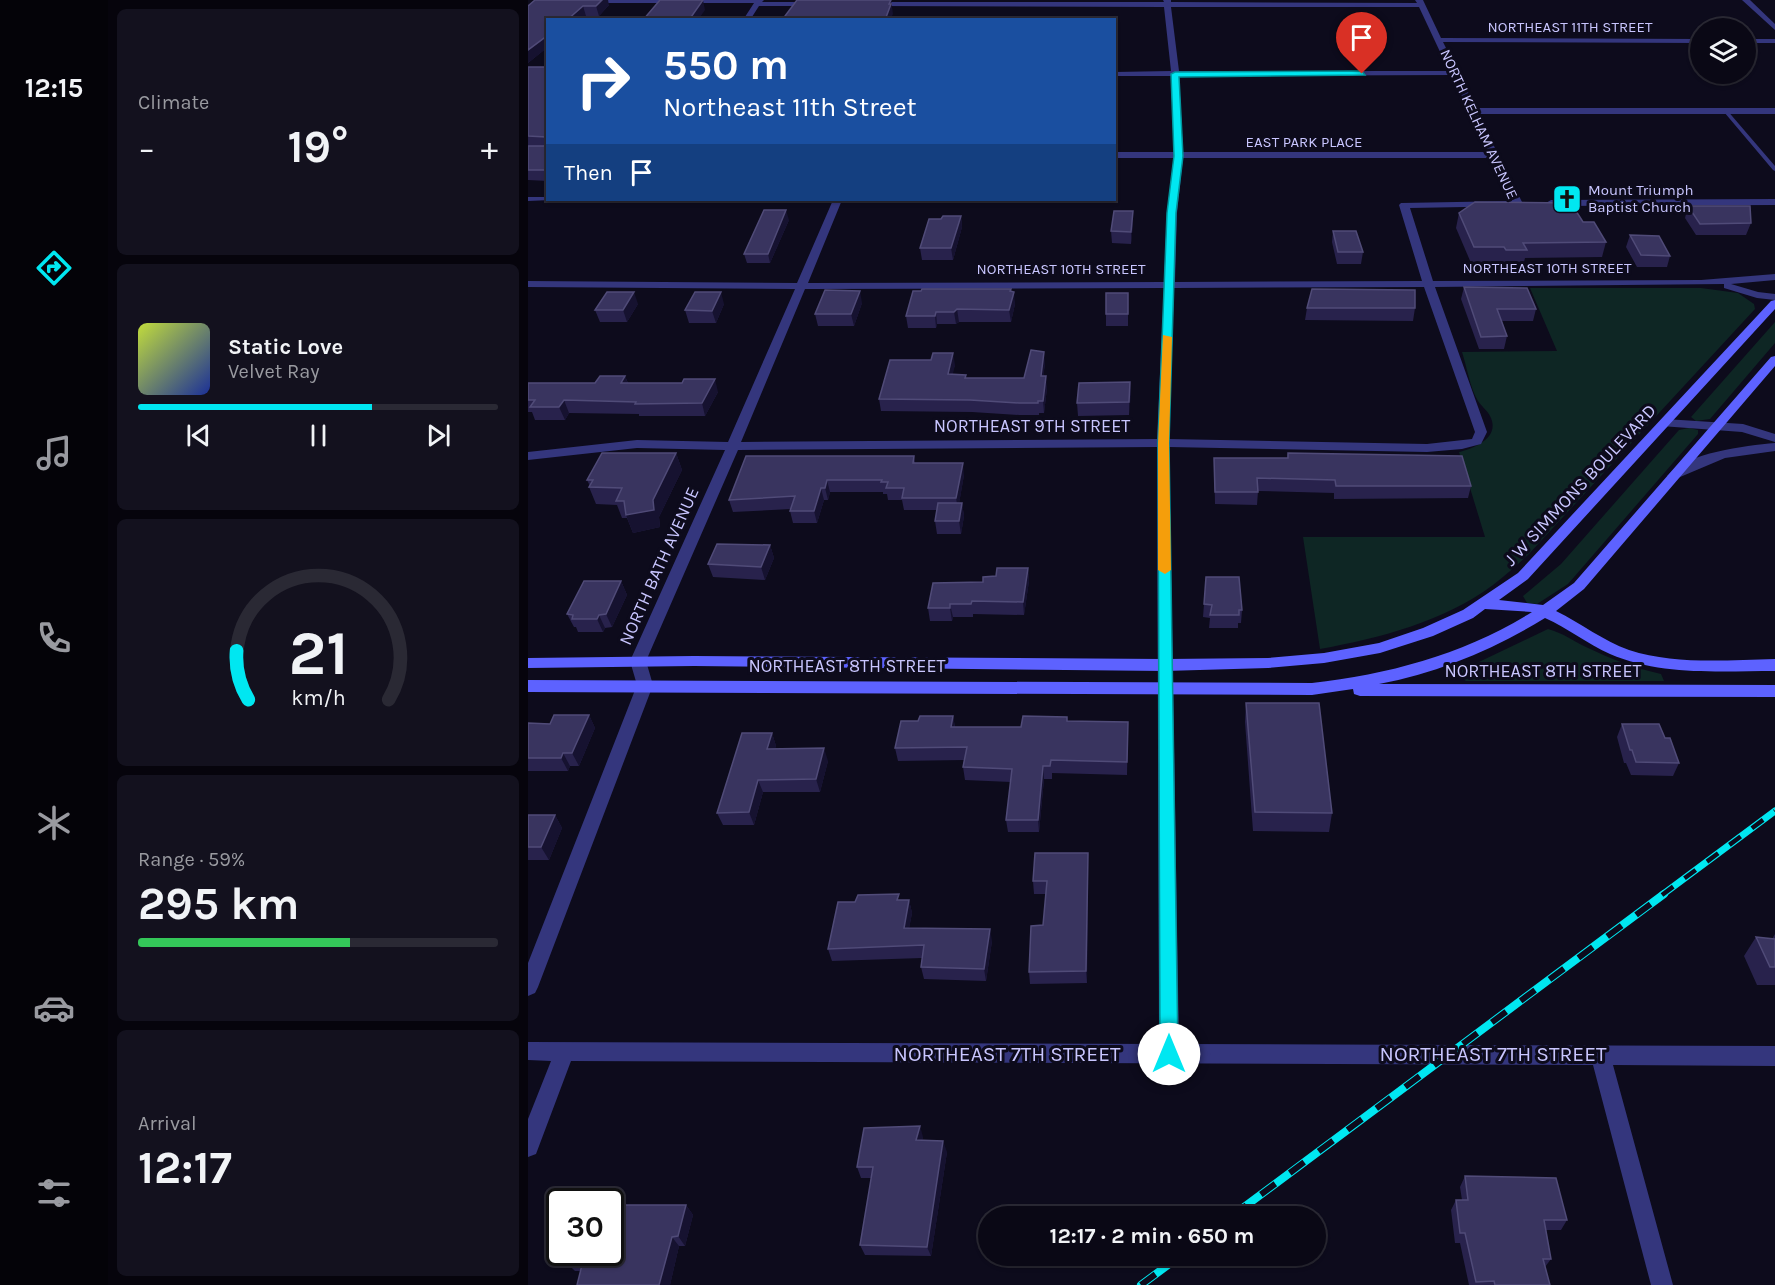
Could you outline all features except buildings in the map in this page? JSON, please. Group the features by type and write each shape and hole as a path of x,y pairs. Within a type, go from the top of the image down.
{"main road":[{"name":"J W SIMMONS BOULEVARD","path":"1165,665 1268,663 1346,655 1380,648 1428,632 1485,604 1538,562 1775,303"},
{"path":"1166,688 1312,688 1370,681 1422,668 1485,644 1545,612 1579,586 1775,358"},
{"name":"NORTHEAST 8TH STREET","path":"1485,604 1528,607 1545,612 1595,641 1639,658 1682,664 1775,665"},
{"name":"NORTHEAST 8TH STREET","path":"528,663 638,661 1165,665"},
{"name":"NORTHEAST 8TH STREET","path":"528,686 1166,688"},
{"name":"NORTHEAST 8TH STREET","path":"1312,688 1410,691 1775,691"}],"street":[{"path":"1746,0 1775,28"},
{"path":"574,1 824,4"},
{"path":"747,18 759,2"},
{"path":"1167,2 1175,74 1179,156 1172,213 1163,443 1169,1054"},
{"path":"858,4 1420,2"},
{"name":"NORTH KELHAM AVENUE","path":"1420,2 1518,204 1404,205 1428,283"},
{"name":"NORTHEAST 11TH STREET","path":"1438,40 1690,41"},
{"path":"1756,41 1775,41"},
{"path":"1116,74 1455,73"},
{"path":"1473,111 1775,111"},
{"name":"EAST PARK PLACE","path":"1116,155 1494,154"},
{"name":"NORTH BATH AVENUE","path":"645,685 638,661 734,446 837,201"},
{"path":"1541,204 1775,202"},
{"path":"1518,204 1530,204"},
{"name":"NORTHEAST 10TH STREET","path":"528,284 800,286 1701,283 1775,277"},
{"name":"NORTHEAST 9TH STREET","path":"528,456 637,444 734,446 1163,443 1426,448 1462,445 1477,441 1481,432 1428,283"},
{"name":"NORTHEAST 10TH STREET","path":"1701,283 1728,286 1757,295 1775,297"},
{"path":"1665,423 1743,428 1775,438"},
{"path":"1673,476 1694,463 1719,454 1775,447"},
{"path":"528,987 645,685"},
{"name":"NORTHEAST 7TH STREET","path":"528,1051 564,1053 1775,1056"},
{"path":"528,1146 564,1053"},
{"path":"1600,1055 1662,1285"}],"lane":[{"path":"1726,111 1775,169"},
{"path":"528,199 546,199"}],"green space":[{"path":"1530,288 1701,288 1738,293 1754,304 1755,309 1528,555 1497,582 1474,598 1432,619 1388,634 1320,649 1303,537 1485,537 1459,452 1472,448 1485,440 1492,430 1492,423 1489,414 1475,396 1462,352 1557,351"},
{"path":"1775,322 1775,343 1710,419 1696,421 1691,417"},
{"path":"1689,428 1698,430 1698,434 1568,584 1537,604 1527,603 1523,596 1561,564 1679,430"},
{"path":"1548,629 1614,659 1661,674 1664,681 1466,681 1458,676 1460,671"}],"railway":[{"path":"1662,895 1775,811"},
{"path":"1245,1206 1664,894"},
{"path":"1141,1285 1167,1266"}],"slow traffic":[{"path":"1165,570 1163,443 1167,337"}],"place":[{"name":"Mount Triumph Baptist Church","path":"1567,199"}],"route":[{"path":"1169,1054 1163,443 1172,213 1179,156 1175,74 1362,74"}]}
